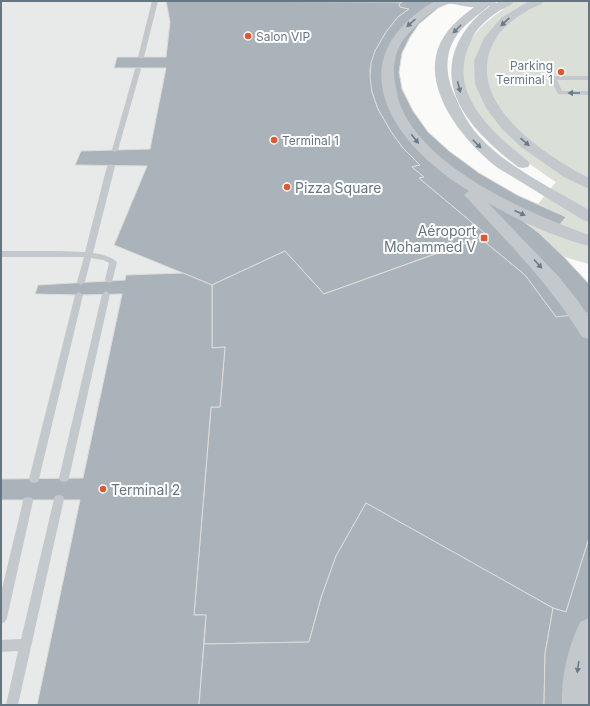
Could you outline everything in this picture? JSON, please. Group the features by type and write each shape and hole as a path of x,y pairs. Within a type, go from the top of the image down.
{"street":[{"path":"443,1 422,14 408,26 399,36 388,59 386,72 387,85 394,106 406,128 420,146 470,186 510,209 556,229 589,241"},
{"path":"448,1 469,4 506,2"},
{"path":"538,1 508,18 492,36 484,50 480,64 482,86 496,111 524,142 560,168 589,184"},
{"path":"506,2 483,18 475,26 463,43 457,63 458,85 462,98 476,121 506,151 540,176 589,217"},
{"path":"486,3 451,34 442,51 440,60 442,85 460,122 473,140 497,161 564,196 589,204"},
{"path":"460,122 476,121"},
{"path":"454,174 553,281 572,305 589,332"},
{"path":"575,705 574,693 579,658 589,630"}],"lane":[{"path":"141,57 155,1"},
{"path":"115,150 138,69"},
{"path":"589,78 553,78 560,94 589,93"},
{"path":"81,282 111,166"},
{"path":"1,254 88,254 106,258 113,262 109,280"},
{"path":"64,478 106,294"},
{"path":"34,479 78,295"},
{"path":"12,705 59,499"},
{"path":"1,618 28,501"},
{"path":"1,646 26,645"}],"shaded area":[{"path":"1,1 403,2 386,32 370,70 370,77 480,238 485,241 589,395 544,705 1,705"},
{"path":"512,1 589,1 589,264 564,257 539,233 515,215 554,232 566,217 538,204 556,182 504,143 481,119 464,91 461,65 464,53 469,43 481,27 514,2"}],"building":[{"name":"Terminal 1","path":"166,1 403,2 399,4 400,7 409,9 398,17 386,32 375,51 370,70 372,92 378,109 403,148 420,165 412,167 424,177 419,178 487,235 324,294 285,251 212,285 114,245 147,166 75,165 81,151 150,149 166,68 114,68 117,57 166,57 170,22"},
{"path":"404,1 454,1 438,8 419,24 402,53 399,72 402,89 413,111 428,132 449,151 479,173 517,195 566,217 554,232 515,215 539,233 589,284 589,395 583,372 556,317 525,275 480,238 487,235 419,178 424,177 412,167 420,165 403,148 378,109 372,92 370,77 371,63 375,51 386,32 398,17 409,9 400,7 399,4"},
{"path":"480,238 525,275 556,317 589,313 589,538 566,612 553,608 366,503 336,556 321,598 309,642 204,644 206,615 194,615 211,407 220,407 225,347 212,348 212,285 285,251 324,294"},
{"name":"Terminal 2","path":"183,273 212,285 212,348 225,347 220,407 211,407 194,615 206,615 199,705 37,705 80,500 1,500 1,479 83,478 122,294 35,294 38,285 125,280 126,275"},
{"path":"366,503 553,608 545,654 544,705 199,705 204,644 309,642 321,598 336,556"},
{"path":"589,538 589,705 544,705 545,654 553,608 566,612"}],"place":[{"name":"Salon VIP","path":"248,36"},
{"name":"Parking Terminal 1","path":"561,72"},
{"name":"Terminal 1","path":"274,140"},
{"name":"Pizza Square","path":"287,187"},
{"name":"Aéroport Mohammed V","path":"484,238"},
{"name":"Terminal 2","path":"103,489"}]}
